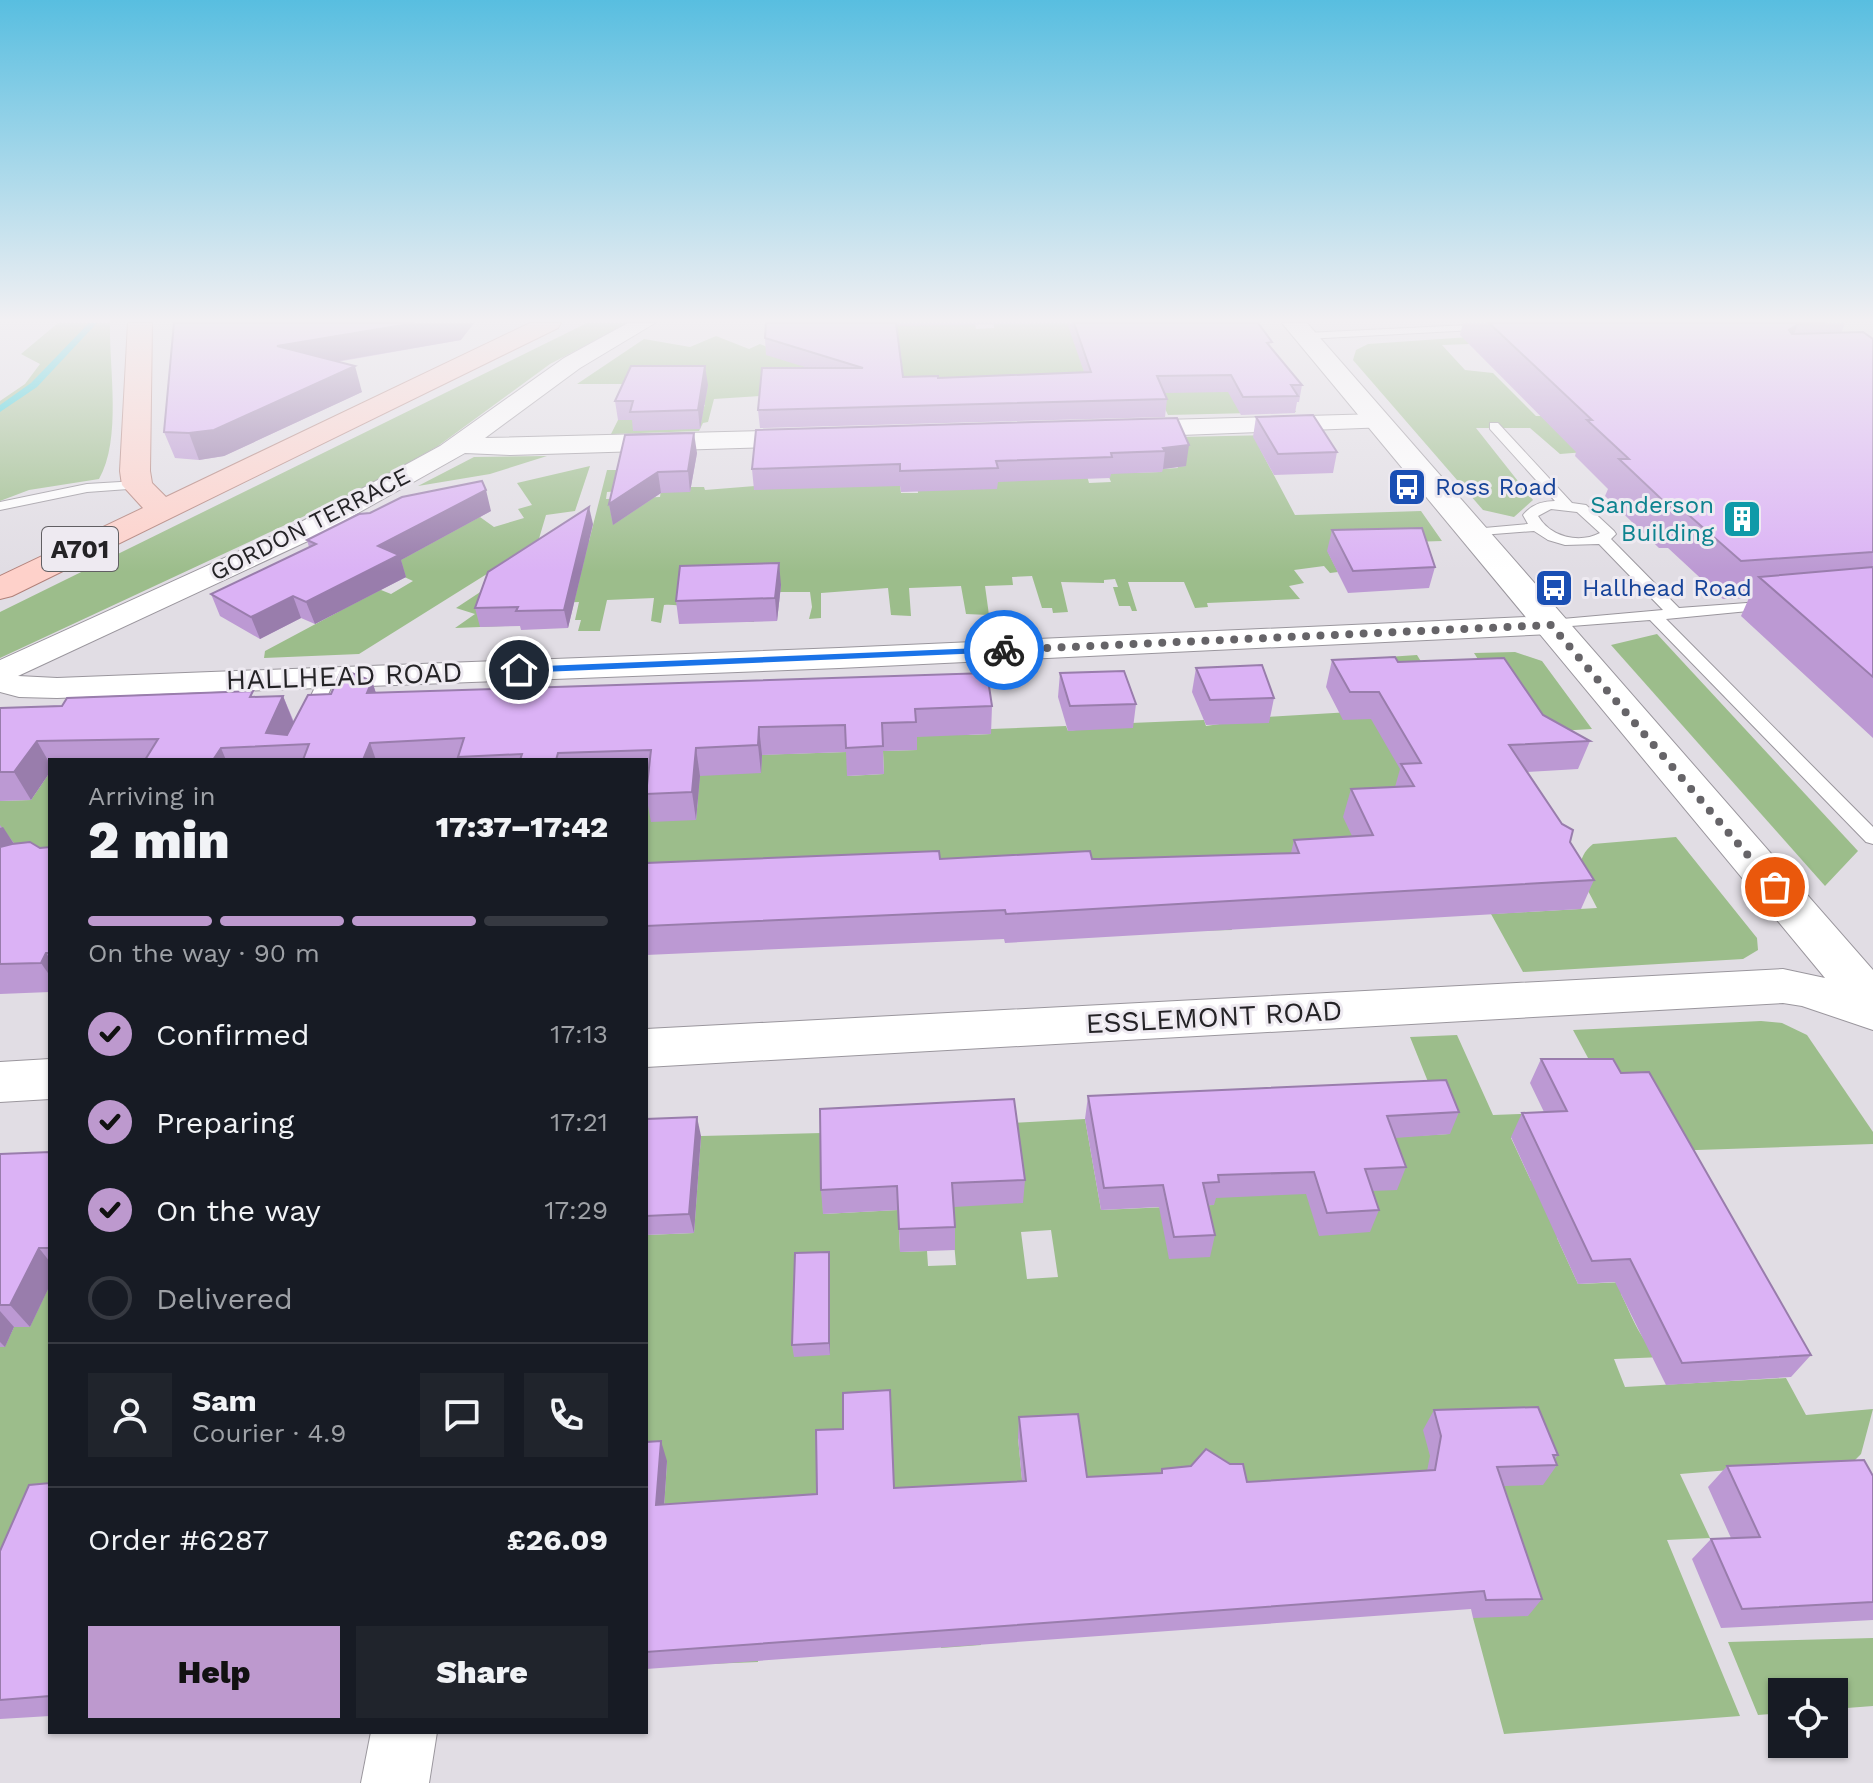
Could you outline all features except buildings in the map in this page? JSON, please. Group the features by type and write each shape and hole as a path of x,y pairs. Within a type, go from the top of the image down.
{"main road":[{"path":"137,406 137,485 161,509"},
{"name":"A701","path":"0,589 375,406"}],"street":[{"name":"GORDON TERRACE","path":"0,672 289,539 461,445 514,406"},
{"path":"1365,406 1867,999"},
{"path":"1110,430 1379,422"},
{"path":"461,445 510,447 842,437"},
{"name":"HALLHEAD ROAD","path":"0,681 36,688 839,658 1551,625"},
{"name":"ESSLEMONT ROAD","path":"648,1048 1783,986 1867,999"},
{"path":"0,1082 48,1079"},
{"path":"395,1783 404,1734"}],"lane":[{"path":"1494,426 1567,506"},
{"path":"0,506 87,488 137,485"},
{"path":"1551,505 1567,506 1581,508 1609,534 1603,539 1573,542 1547,535 1536,527 1530,518 1534,510 1551,505"},
{"path":"1473,533 1536,527"},
{"path":"1603,539 1665,614 1873,838"},
{"path":"1551,625 1784,603"},
{"path":"290,758 328,677"}],"green space":[{"path":"0,406 113,406 110,444 99,479 29,490 0,501"},
{"path":"418,406 492,406 438,446 356,492 0,658 0,612"},
{"path":"712,406 708,422 703,423 699,431 611,434 618,420 639,420"},
{"path":"1164,406 1292,406 1296,412 1168,415"},
{"path":"1393,406 1526,406 1536,416 1587,417 1623,449 1560,454 1530,428 1476,428 1533,500 1514,517 1483,510"},
{"path":"1275,435 1260,449 1295,515 1421,511 1442,541 1379,543 1328,552 1338,572 1330,573 1324,566 1294,570 1304,583 1289,586 1300,599 1207,603 1208,607 1195,608 1184,582 1128,582 1137,611 1132,611 1130,606 1119,606 1113,587 1118,587 1115,579 1104,580 1104,583 1061,582 1068,612 1053,613 1052,608 1042,608 1032,576 1012,577 1013,585 985,586 989,615 966,614 961,586 909,588 911,616 891,615 888,588 821,593 821,618 809,619 812,607 810,592 780,592 757,586 754,622 675,605 664,605 661,623 651,621 654,598 607,600 600,631 578,631 581,620 575,620 579,602 550,603 505,626 455,628 475,614 456,608 497,581 589,541 607,470 625,470 620,491 607,492 606,499 660,497 661,490 690,492 691,487 704,487 705,490 755,486 802,488 897,462 901,493 918,493 917,481 990,459 1087,476 1089,483 1111,482 1100,455 1127,473 1161,472 1161,469 1178,468 1172,453 1188,452 1180,437"},
{"path":"547,456 490,474 418,486 474,457"},
{"path":"590,466 575,511 546,515 538,542 359,654 264,658 265,651 338,612 371,586 391,594 413,581 385,568 464,521 480,517 494,527 524,518 518,509 532,505 517,483"},
{"path":"1657,634 1858,851 1825,886 1611,645"},
{"path":"1515,652 1542,661 1592,729 1523,733 1370,876 1217,886 1232,930 648,944 648,760 667,759 696,820 698,798 691,757 847,752 848,776 884,774 883,751 917,750 914,722 970,735 991,734 991,729 1066,726 1068,731 1131,723 1204,720 1206,726 1267,717 1402,709 1373,658 1417,655 1449,707 1507,704 1474,653"},
{"path":"48,775 48,849 0,843 0,801 31,800"},
{"path":"1676,837 1757,938 1758,950 1743,959 1523,972 1491,914 1597,908 1581,868 1582,859 1593,844"},
{"path":"1761,1021 1782,1023 1807,1035 1873,1132 1873,1144 1667,1151 1609,1097 1573,1030"},
{"path":"1457,1035 1493,1115 1544,1113 1511,1138 1531,1181 1577,1180 1604,1236 1557,1238 1578,1284 1626,1282 1621,1294 1633,1321 1648,1345 1663,1357 1614,1359 1625,1387 1786,1378 1806,1415 1873,1409 1861,1454 1855,1460 1680,1474 1710,1538 1667,1540 1740,1716 1504,1734 1473,1618 1485,1488 1539,1475 1439,1489 1084,1497 1018,1438 1024,1500 970,1504 981,1645 941,1648 932,1506 876,1509 845,1449 820,1513 762,1517 758,1662 709,1664 663,1524 667,1462 648,1462 648,1235 694,1233 701,1136 822,1133 823,1214 898,1210 900,1252 927,1251 928,1266 956,1265 951,1207 1012,1123 1085,1119 1101,1210 1213,1205 1198,1141 1356,1192 1378,1138 1449,1134 1410,1037","holes":["1051,1230 1058,1277 1027,1279 1021,1232"]},
{"path":"48,1277 48,1511 0,1573 0,1347 5,1346 14,1327 30,1327"},
{"path":"1873,1638 1873,1706 1848,1708 1848,1678 1768,1678 1768,1714 1758,1715 1728,1642"}],"waterway":[{"path":"0,409 4,406"}],"way so far":[{"path":"1004,650 1551,625 1775,887"}],"place":[{"name":"Ross Road","path":"1407,487"},
{"name":"Sanderson Building","path":"1742,519"},
{"name":"Hallhead Road","path":"1554,588"}],"route":[{"path":"519,670 1004,650"}]}
